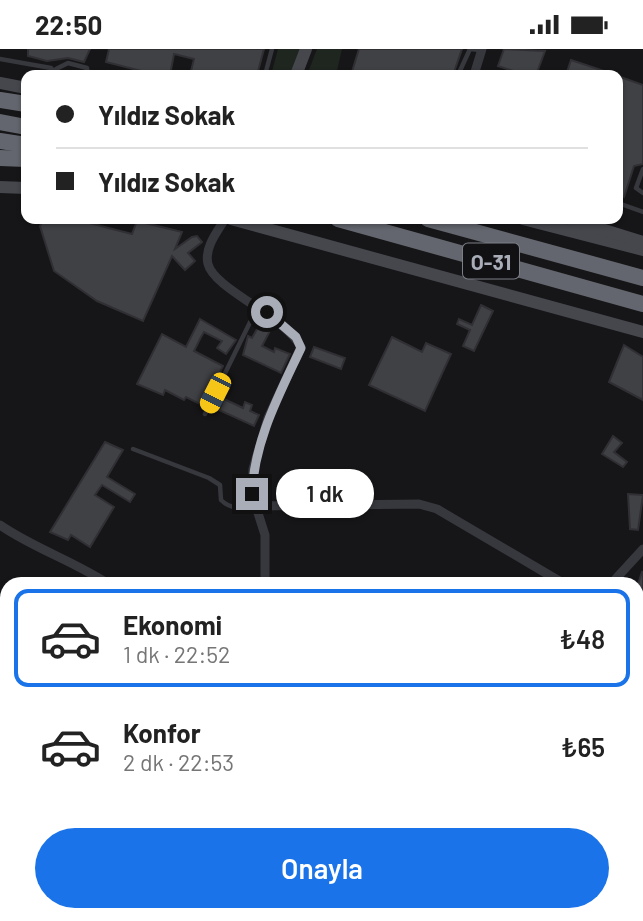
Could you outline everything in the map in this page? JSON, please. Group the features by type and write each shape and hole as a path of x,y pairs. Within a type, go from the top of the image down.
{"highway":[{"path":"0,100 21,102"},
{"path":"0,122 21,126"},
{"path":"0,141 21,144"},
{"path":"0,158 21,159"},
{"path":"0,166 21,166"},
{"name":"O-31","path":"356,224 643,304"},
{"name":"O-31","path":"446,224 643,278"}],"main road":[{"path":"298,70 306,49"},
{"path":"0,83 21,87"},
{"path":"0,187 21,188"},
{"path":"249,224 643,332"},
{"path":"542,224 643,250"},
{"path":"585,224 643,242"}],"street":[{"path":"476,70 482,49"},
{"path":"222,224 210,243 207,263 213,273 296,337 301,348 268,418 253,469 252,494 265,535 265,577"},
{"path":"256,506 419,504 437,509 552,577"},
{"path":"0,525 28,544 76,563 98,577"},
{"path":"617,577 643,549"}],"lane":[{"path":"266,70 272,49"},
{"path":"460,70 470,49 482,49"},
{"path":"0,59 47,70"},
{"path":"59,70 68,63 87,70"},
{"path":"643,169 636,188 643,193"},
{"path":"623,205 643,212"},
{"path":"205,414 258,307"},
{"path":"132,449 209,478 220,485 221,500 226,505 238,509 256,506"}],"shaded area":[{"path":"278,49 301,49 294,70 272,70"},
{"path":"317,49 342,49 337,70 309,70"}],"building":[{"path":"28,49 90,49 84,62 68,58 47,61 28,56"},
{"path":"109,49 264,49 258,70 191,70 194,59 174,54 171,70 137,70 106,62"},
{"path":"359,49 462,49 455,70 353,70"},
{"path":"504,49 545,51 538,70 510,70 498,66"},
{"path":"571,60 601,70 568,70"},
{"path":"623,78 643,85 643,164 634,166 624,197"},
{"path":"93,224 132,234 136,224 149,224 182,232 175,249 192,237 197,236 202,242 188,253 195,261 185,270 172,256 143,321 97,301 54,271 40,226"},
{"path":"481,305 493,311 474,351 463,346 470,330 457,324 459,319 472,325"},
{"path":"200,319 236,340 226,354 217,348 222,341 204,332 194,351 223,366 204,406 165,390 163,395 137,384 162,334 186,347"},
{"path":"261,322 272,327 262,346 274,352 275,348 290,354 281,373 243,355 248,336 252,338"},
{"path":"392,337 422,352 426,343 451,354 425,411 369,385"},
{"path":"624,345 643,357 643,400 609,382"},
{"path":"314,347 345,358 341,369 310,357"},
{"path":"224,399 243,408 245,402 252,405 250,411 259,415 254,426 219,410"},
{"path":"613,436 622,443 614,452 627,462 623,467 602,454"},
{"path":"105,442 123,450 107,477 135,494 130,502 102,485 95,495 114,507 90,547 71,535 68,540 50,532"},
{"path":"628,494 643,495 638,530 630,529"}],"route":[{"path":"252,494 253,469 268,418 301,348 296,337 267,312"}]}
